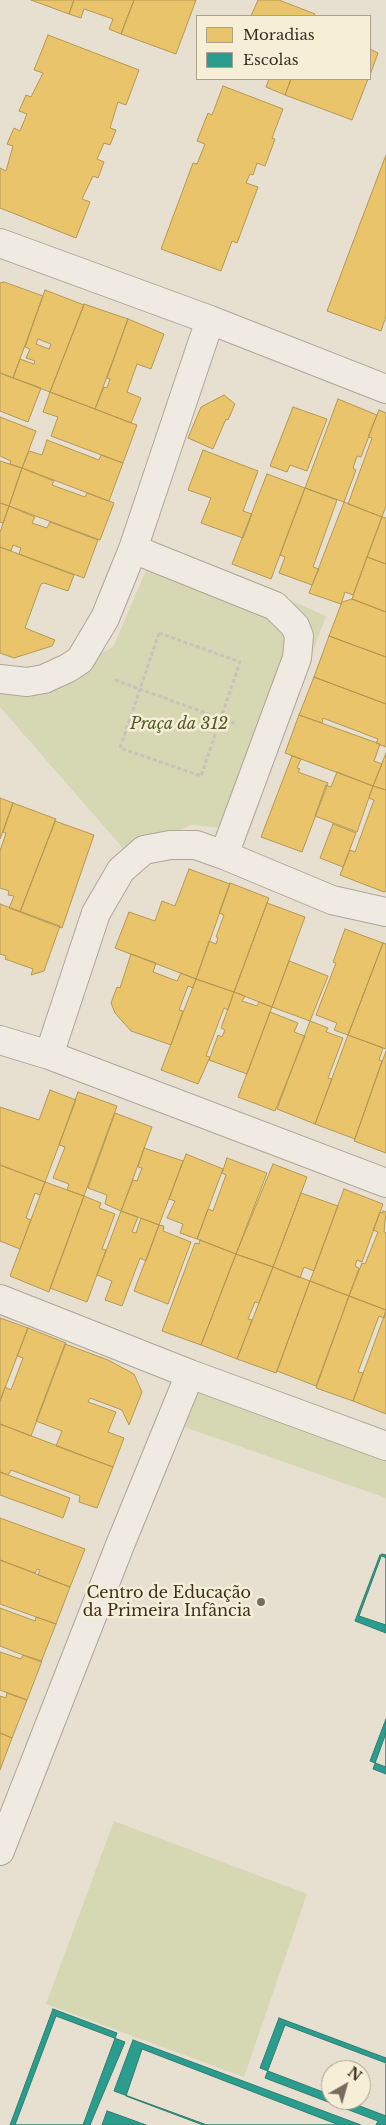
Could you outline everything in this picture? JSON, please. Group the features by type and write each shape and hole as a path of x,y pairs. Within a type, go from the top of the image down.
{"street":[{"path":"0,243 210,320 386,389"},
{"path":"0,679 27,682 44,679 68,668 80,660 105,618 134,549 210,320"},
{"path":"134,549 275,606 292,622 299,636 297,658 224,854"},
{"path":"49,1055 96,913 121,870 144,850 154,847 196,845 224,854 332,900 386,912"},
{"path":"0,1040 49,1055 386,1183"},
{"path":"0,1299 190,1374 386,1446"},
{"path":"0,1851 120,1545 190,1374"}],"path":[{"path":"160,633 240,662 220,718 201,776 120,748 160,633"},
{"path":"115,680 244,727"}],"green space":[{"name":"Praça da 312","path":"158,543 326,616 247,830 191,825 128,854 0,707 0,687 39,685 113,647"},
{"path":"200,1389 386,1456 386,1498 179,1425"},
{"path":"114,1821 307,1894 244,2077 46,2004"}],"building: Moradias":[{"path":"31,0 74,0 69,14"},
{"path":"74,0 134,0 121,34 109,29 113,19 84,9 81,18 69,14"},
{"path":"134,0 196,0 176,54 121,34"},
{"path":"258,0 279,0 315,14 314,15 251,15"},
{"path":"48,35 139,70 126,105 118,102 110,128 116,130 110,145 104,143 97,159 104,162 98,178 93,176 82,199 90,202 76,238 0,208 0,168 6,171 13,146 7,144 14,128 20,131 27,114 19,111 26,95 31,97 43,73 34,70"},
{"path":"371,50 378,53 371,72"},
{"path":"269,80 291,80 285,95 266,87"},
{"path":"291,80 368,80 352,120 285,95"},
{"path":"223,86 283,109 272,138 275,139 265,166 257,163 253,175 250,174 246,183 258,187 237,243 232,241 221,271 161,249 193,163 197,164 205,144 197,141 208,113 212,115"},
{"path":"386,155 386,316 381,331 327,311"},
{"path":"4,282 43,296 13,378 0,373 0,283"},
{"path":"45,290 84,305 50,392 13,378 20,359 34,364 35,361 26,358 30,349 25,347","holes":["38,339 51,344 49,349 36,344"]},
{"path":"84,304 128,319 95,409 50,392"},
{"path":"128,319 164,334 151,369 137,364 127,392 141,398 131,423 95,409 104,387 107,388 110,379 107,378"},
{"path":"0,373 41,388 28,422 0,411"},
{"path":"50,392 137,425 123,463 51,436 58,417 43,412"},
{"path":"224,395 235,404 213,449 188,438 201,407"},
{"path":"338,399 377,415 361,457 357,456 353,468 356,470 344,502 305,488"},
{"path":"293,407 327,419 307,471 290,465 287,472 270,466"},
{"path":"379,410 386,413 386,506 382,517 348,504 372,438 368,437"},
{"path":"0,417 36,431 22,468 10,464 11,461 0,456"},
{"path":"47,440 99,460 101,455 123,463 109,501 22,468 29,451 42,455"},
{"path":"203,450 258,471 243,511 252,514 243,538 201,523 211,498 188,490"},
{"path":"0,461 22,468 9,506 0,503"},
{"path":"22,468 54,481 52,485 85,497 87,493 114,503 100,540 9,506"},
{"path":"267,474 305,488 271,579 232,564"},
{"path":"305,488 337,500 313,567 319,569 312,585 279,573 285,557 280,555"},
{"path":"344,502 382,517 353,595 345,592 341,604 309,593"},
{"path":"0,503 9,506 3,523 0,522"},
{"path":"9,506 35,517 32,523 47,528 50,522 98,540 84,578 19,554 21,548 13,545 11,551 0,547 0,532"},
{"path":"382,517 386,518 386,564 367,557"},
{"path":"0,547 74,575 68,591 44,583 41,584 25,628 55,640 52,646 14,658 0,653"},
{"path":"367,557 386,564 386,612 352,599"},
{"path":"352,599 386,612 386,657 329,636 342,602"},
{"path":"329,636 386,657 386,704 314,677"},
{"path":"314,677 386,704 386,747 376,743 378,739 323,718 322,723 299,715"},
{"path":"299,715 380,744 374,761 382,764 373,786 285,753"},
{"path":"386,753 386,790 373,786"},
{"path":"292,756 301,759 297,768 300,769 298,772 328,783 302,852 261,837"},
{"path":"337,772 373,786 357,832 315,816 326,785 331,787"},
{"path":"373,786 386,790 386,891 384,892 340,875 350,850 355,852 374,800 369,798"},
{"path":"0,798 13,803 0,839"},
{"path":"13,803 56,819 20,912 9,908 14,896 8,895 9,891 0,888 0,851 6,833 3,832"},
{"path":"55,821 94,835 62,928 20,912"},
{"path":"333,824 356,833 343,867 320,858"},
{"path":"189,869 230,884 196,979 115,948 129,912 155,921 162,901 175,906"},
{"path":"230,883 269,898 234,992 196,979 209,941 216,944 218,938 216,937 224,915 219,913"},
{"path":"267,903 305,917 272,1007 234,992"},
{"path":"0,904 60,926 44,971 31,975 33,969 5,959 6,956 0,954"},
{"path":"345,929 383,943 348,1035 334,1030 337,1023 316,1015 336,963 333,962"},
{"path":"383,943 386,944 386,1049 348,1035"},
{"path":"131,954 156,963 153,972 177,981 181,973 196,979 193,988 188,986 179,1010 183,1011 171,1045 131,1031 115,1013 111,1003 117,987 120,988"},
{"path":"289,961 328,976 310,1021 272,1007"},
{"path":"196,979 234,992 228,1010 224,1008 206,1056 210,1057 198,1084 161,1070"},
{"path":"234,992 245,996 242,1001 257,1006 259,1002 272,1007 247,1074 209,1060 218,1035 222,1037 225,1030 221,1028"},
{"path":"270,1012 298,1023 294,1032 305,1036 275,1111 238,1097"},
{"path":"310,1021 328,1028 326,1032 343,1038 328,1078 332,1079 315,1124 277,1109"},
{"path":"348,1035 383,1048 379,1060 382,1061 355,1139 315,1124"},
{"path":"386,1051 386,1153 354,1141"},
{"path":"50,1090 76,1100 45,1182 0,1165 0,1107 39,1120"},
{"path":"78,1092 117,1106 84,1196 67,1190 69,1184 53,1178 65,1147 59,1145"},
{"path":"115,1113 152,1127 121,1211 105,1204 107,1195 88,1188"},
{"path":"144,1148 183,1161 159,1225 121,1211 133,1180 137,1181 142,1168 138,1167"},
{"path":"186,1154 223,1169 197,1239 180,1233 183,1224 167,1218 175,1201 169,1199"},
{"path":"227,1158 267,1173 236,1254 197,1239 208,1209 213,1211 226,1175 222,1173"},
{"path":"273,1164 307,1177 273,1267 236,1254"},
{"path":"0,1165 45,1182 40,1195 35,1193 26,1218 31,1220 20,1249 0,1241"},
{"path":"45,1182 84,1196 49,1292 10,1276"},
{"path":"344,1189 383,1204 362,1262 357,1260 355,1266 359,1268 349,1296 310,1281"},
{"path":"301,1193 338,1206 314,1271 304,1267 300,1278 273,1267"},
{"path":"84,1196 101,1203 99,1208 115,1214 102,1249 106,1250 87,1302 50,1288"},
{"path":"121,1211 138,1217 132,1232 136,1233 141,1218 159,1225 146,1261 140,1258 122,1306 105,1300 112,1281 97,1275"},
{"path":"383,1211 386,1212 384,1232 386,1233 386,1310 349,1296 362,1263 365,1264 378,1232 373,1230 380,1212 383,1213"},
{"path":"159,1225 164,1226 163,1231 191,1242 168,1304 134,1291"},
{"path":"200,1240 236,1254 201,1345 162,1331 195,1243 199,1244"},
{"path":"236,1254 273,1267 259,1303 255,1302 248,1319 252,1320 237,1359 201,1345"},
{"path":"273,1267 310,1281 276,1373 237,1359"},
{"path":"310,1281 349,1296 316,1386 277,1371"},
{"path":"349,1296 386,1310 384,1318 379,1316 358,1372 363,1373 353,1401 316,1388"},
{"path":"386,1311 386,1414 353,1401"},
{"path":"0,1318 28,1328 0,1401"},
{"path":"28,1328 66,1343 31,1436 0,1424 0,1401 5,1387 11,1390 23,1358 17,1356"},
{"path":"65,1344 108,1360 134,1374 142,1392 129,1425 122,1410 90,1398 88,1402 116,1412 108,1432 124,1438 113,1467 56,1446 62,1431 36,1421"},
{"path":"0,1424 113,1467 97,1508 79,1502 80,1496 11,1470 8,1475 0,1472"},
{"path":"0,1472 70,1498 63,1518 0,1495"},
{"path":"0,1518 85,1549 70,1587 38,1575 40,1570 37,1569 35,1573 0,1560"},
{"path":"0,1560 70,1587 56,1624 0,1604"},
{"path":"0,1608 35,1621 36,1617 56,1624 41,1662 0,1646"},
{"path":"0,1652 21,1659 23,1655 42,1661 27,1700 0,1690"},
{"path":"7,1693 27,1700 12,1738 0,1733 0,1696 6,1698"},
{"path":"0,1733 12,1738 0,1770"}],"building: Escolas":[{"path":"382,1554 386,1555 386,1625 359,1616"},
{"path":"380,1555 386,1558 386,1633 355,1621"},
{"path":"386,1719 386,1767 370,1761"},
{"path":"386,1733 386,1774 373,1769"},
{"path":"53,2009 117,2033 83,2125 10,2125"},
{"path":"56,2016 125,2042 90,2125 15,2125"},
{"path":"279,2018 386,2058 386,2116 370,2110 371,2060 321,2060 321,2091 260,2068"},
{"path":"285,2025 386,2063 386,2125 376,2125 378,2121 349,2110 371,2110 371,2060 321,2060 321,2099 265,2078"},
{"path":"133,2040 361,2125 207,2125 114,2091"},
{"path":"142,2049 339,2125 203,2125 126,2096"},
{"path":"107,2111 113,2113 146,2125 102,2125"}],"place":[{"name":"Centro de Educação da Primeira Infância","path":"261,1602"}]}
